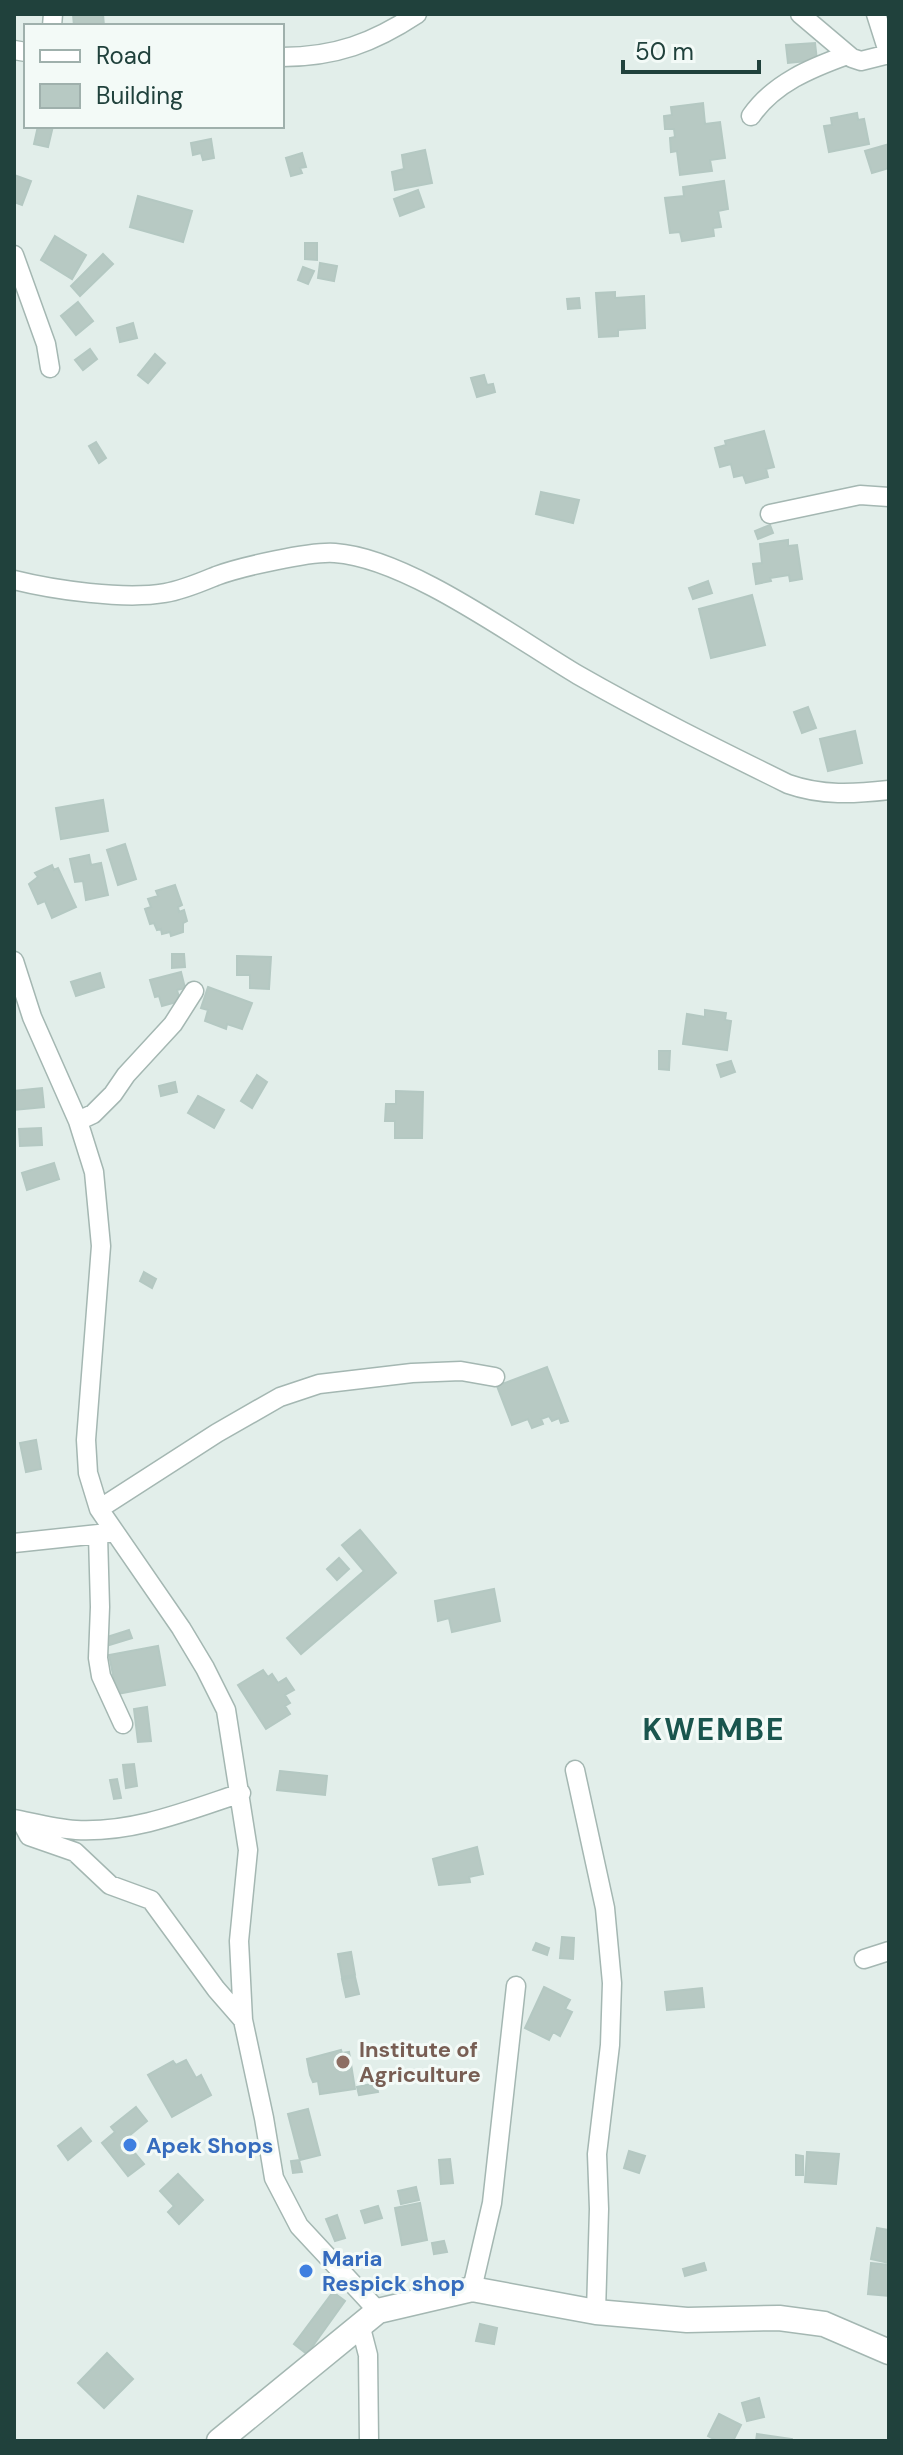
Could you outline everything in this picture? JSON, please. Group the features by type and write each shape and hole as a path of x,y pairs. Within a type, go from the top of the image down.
{"street":[{"path":"284,57 326,55 367,43 417,14"},
{"path":"800,14 847,55 861,61 889,54 876,14"},
{"path":"751,116 759,104 784,85 811,68 847,55"},
{"path":"14,255 46,344 50,368"},
{"path":"770,514 860,495 889,497"},
{"path":"14,580 33,585 133,596 164,593 231,571 307,555 336,553 352,556 405,573 648,715 788,784 805,790 843,794 889,790"},
{"path":"14,961 32,1017 78,1121 94,1172 101,1246 86,1440 88,1473 106,1534 98,1658 101,1676 123,1724"},
{"path":"78,1121 93,1114 113,1094 126,1075 173,1024 194,991"},
{"path":"99,1509 169,1462 280,1397 319,1384 412,1373 461,1371 495,1377"},
{"path":"14,1543 106,1534"},
{"path":"106,1534 181,1628 226,1710 248,1850 239,1941 243,2020 274,2178 299,2226 369,2318 369,2441"},
{"path":"575,1770 605,1908 612,1983 610,2045 597,2154 596,2312"},
{"path":"18,1820 75,1830 105,1829 146,1824 241,1793"},
{"path":"18,1820 29,1836 75,1852 110,1885 151,1900 216,1989 243,2020"},
{"path":"864,1959 889,1951"},
{"path":"472,2289 492,2203 516,1986"},
{"path":"219,2441 369,2318 472,2289 596,2312 687,2320 779,2318 824,2324 889,2352"}],"building":[{"path":"73,14 103,14 104,24 74,24"},
{"path":"815,43 817,60 788,63 786,45"},
{"path":"703,103 705,124 720,122 725,158 710,160 712,171 680,175 677,151 671,152 670,138 675,137 674,129 665,129 664,116 672,115 671,107"},
{"path":"857,113 858,120 864,119 869,144 829,152 824,126 832,125 831,118"},
{"path":"38,128 53,128 48,147 34,144"},
{"path":"211,139 214,158 203,160 201,153 193,155 191,143"},
{"path":"889,144 889,168 872,173 865,151"},
{"path":"425,150 432,183 395,190 392,172 404,169 402,155"},
{"path":"302,153 306,167 300,168 302,173 291,176 286,158"},
{"path":"14,175 31,181 22,205 14,202"},
{"path":"724,181 728,209 718,211 721,227 713,228 714,236 682,241 680,232 670,233 665,198 684,196 683,187"},
{"path":"418,190 424,207 400,216 394,199"},
{"path":"138,196 192,211 183,242 130,227"},
{"path":"55,236 86,255 72,279 41,260"},
{"path":"305,243 317,243 317,260 305,259"},
{"path":"103,254 113,264 80,296 71,286"},
{"path":"320,263 337,266 334,281 318,278"},
{"path":"303,267 314,271 308,284 298,280"},
{"path":"615,292 615,298 644,296 645,328 618,330 618,336 599,337 596,293"},
{"path":"579,298 580,308 568,309 567,299"},
{"path":"78,302 93,321 76,335 61,316"},
{"path":"133,323 137,338 120,342 117,328"},
{"path":"90,349 97,359 83,370 75,360"},
{"path":"155,354 165,363 148,383 138,375"},
{"path":"484,375 487,385 493,384 495,392 477,397 471,378"},
{"path":"764,431 774,467 766,469 768,477 746,483 743,475 734,477 731,464 720,467 715,448 726,445 725,441"},
{"path":"96,442 106,458 99,463 89,446"},
{"path":"541,492 579,500 573,523 536,514"},
{"path":"770,525 773,533 758,539 755,531"},
{"path":"788,540 788,546 797,545 802,579 790,581 789,575 756,584 753,564 762,563 760,544"},
{"path":"708,581 712,593 693,599 689,588"},
{"path":"752,595 765,645 711,658 699,609"},
{"path":"808,707 816,728 802,733 794,712"},
{"path":"855,731 862,763 828,771 820,739"},
{"path":"103,800 108,831 61,839 56,808"},
{"path":"125,844 136,879 118,885 107,850"},
{"path":"89,855 91,865 101,863 108,895 86,900 83,881 75,882 70,859"},
{"path":"52,865 54,870 58,868 76,907 52,918 45,901 38,904 29,884 38,877 35,873"},
{"path":"175,885 182,905 178,907 179,912 184,910 187,921 183,923 183,932 171,936 170,932 162,934 154,923 150,924 145,909 151,907 148,899 158,896 156,891"},
{"path":"172,954 184,954 185,967 172,968"},
{"path":"237,956 271,957 269,989 250,988 250,975 237,975"},
{"path":"181,972 185,988 177,990 180,1001 162,1006 159,996 155,997 150,980"},
{"path":"100,973 104,987 76,996 71,982"},
{"path":"208,987 252,1003 242,1029 227,1024 226,1029 205,1021 208,1010 201,1008"},
{"path":"705,1010 726,1013 725,1020 731,1021 727,1050 683,1044 687,1014 705,1017"},
{"path":"659,1051 670,1051 669,1070 659,1069"},
{"path":"731,1061 735,1072 721,1077 717,1065"},
{"path":"257,1075 267,1082 252,1108 241,1101"},
{"path":"175,1082 177,1092 161,1096 159,1086"},
{"path":"42,1088 44,1107 14,1110 14,1091"},
{"path":"396,1091 423,1092 422,1138 395,1138 395,1121 385,1121 386,1104 396,1104"},
{"path":"198,1096 224,1110 214,1128 188,1113"},
{"path":"41,1128 42,1145 20,1146 19,1129"},
{"path":"54,1163 59,1179 27,1190 22,1173"},
{"path":"144,1272 156,1279 152,1288 140,1281"},
{"path":"547,1367 568,1421 561,1423 559,1418 552,1421 549,1416 541,1419 543,1424 532,1428 528,1419 512,1425 497,1386"},
{"path":"36,1440 41,1469 26,1472 20,1443"},
{"path":"360,1530 396,1573 301,1654 287,1638 364,1571 342,1545"},
{"path":"339,1558 349,1569 337,1580 327,1569"},
{"path":"494,1589 500,1621 452,1632 449,1618 438,1621 435,1601"},
{"path":"129,1630 132,1638 103,1647 101,1639"},
{"path":"158,1646 165,1685 117,1694 109,1655"},
{"path":"263,1670 268,1677 272,1674 278,1683 286,1678 294,1690 285,1695 290,1703 285,1706 290,1714 266,1729 238,1685"},
{"path":"147,1707 151,1741 138,1742 134,1709"},
{"path":"134,1764 137,1786 126,1788 123,1765"},
{"path":"280,1771 327,1776 325,1795 277,1790"},
{"path":"117,1779 121,1798 114,1799 110,1780"},
{"path":"477,1847 483,1874 469,1877 470,1882 439,1885 433,1859"},
{"path":"562,1937 574,1938 573,1959 560,1958"},
{"path":"536,1943 549,1948 547,1955 533,1950"},
{"path":"351,1952 355,1975 342,1977 338,1954"},
{"path":"355,1977 359,1994 346,1997 342,1979"},
{"path":"544,1987 570,2000 565,2009 572,2012 560,2036 553,2032 549,2040 525,2028"},
{"path":"702,1988 704,2007 667,2010 665,1992"},
{"path":"341,2050 342,2053 349,2052 355,2089 320,2094 318,2081 313,2082 310,2075 307,2059"},
{"path":"186,2060 196,2078 201,2075 211,2095 172,2117 148,2075 173,2061 176,2065"},
{"path":"376,2083 378,2092 359,2095 357,2087"},
{"path":"136,2107 147,2121 124,2140 144,2164 128,2176 102,2143 115,2132 111,2127"},
{"path":"308,2109 320,2155 300,2160 288,2114"},
{"path":"81,2128 91,2141 68,2160 58,2146"},
{"path":"629,2151 645,2156 639,2173 624,2168"},
{"path":"807,2152 839,2154 836,2184 805,2182"},
{"path":"796,2155 803,2156 803,2175 796,2175"},
{"path":"450,2159 453,2183 441,2184 439,2160"},
{"path":"299,2160 302,2172 293,2173 291,2161"},
{"path":"178,2174 203,2200 179,2224 168,2212 174,2206 160,2191"},
{"path":"416,2187 419,2200 401,2204 398,2191"},
{"path":"420,2203 427,2240 402,2245 395,2208"},
{"path":"378,2206 382,2218 365,2223 361,2211"},
{"path":"337,2215 345,2238 335,2241 326,2219"},
{"path":"877,2228 889,2230 889,2263 871,2259"},
{"path":"444,2241 447,2252 434,2254 432,2243"},
{"path":"704,2263 706,2270 685,2276 683,2269"},
{"path":"871,2263 889,2265 889,2296 868,2294"},
{"path":"333,2292 345,2301 307,2354 294,2344"},
{"path":"480,2324 497,2328 494,2344 476,2341"},
{"path":"107,2353 133,2379 104,2408 78,2383"},
{"path":"759,2398 764,2417 747,2421 742,2403"},
{"path":"719,2414 741,2425 733,2441 718,2441 708,2436"},
{"path":"757,2434 792,2439 792,2441 756,2441"}],"place":[{"name":"Institute of Agriculture","path":"343,2062"},
{"name":"Apek Shops","path":"130,2145"},
{"name":"Maria Respick shop","path":"306,2271"}],"district":[{"name":"KWEMBE","path":"714,1729"}]}
